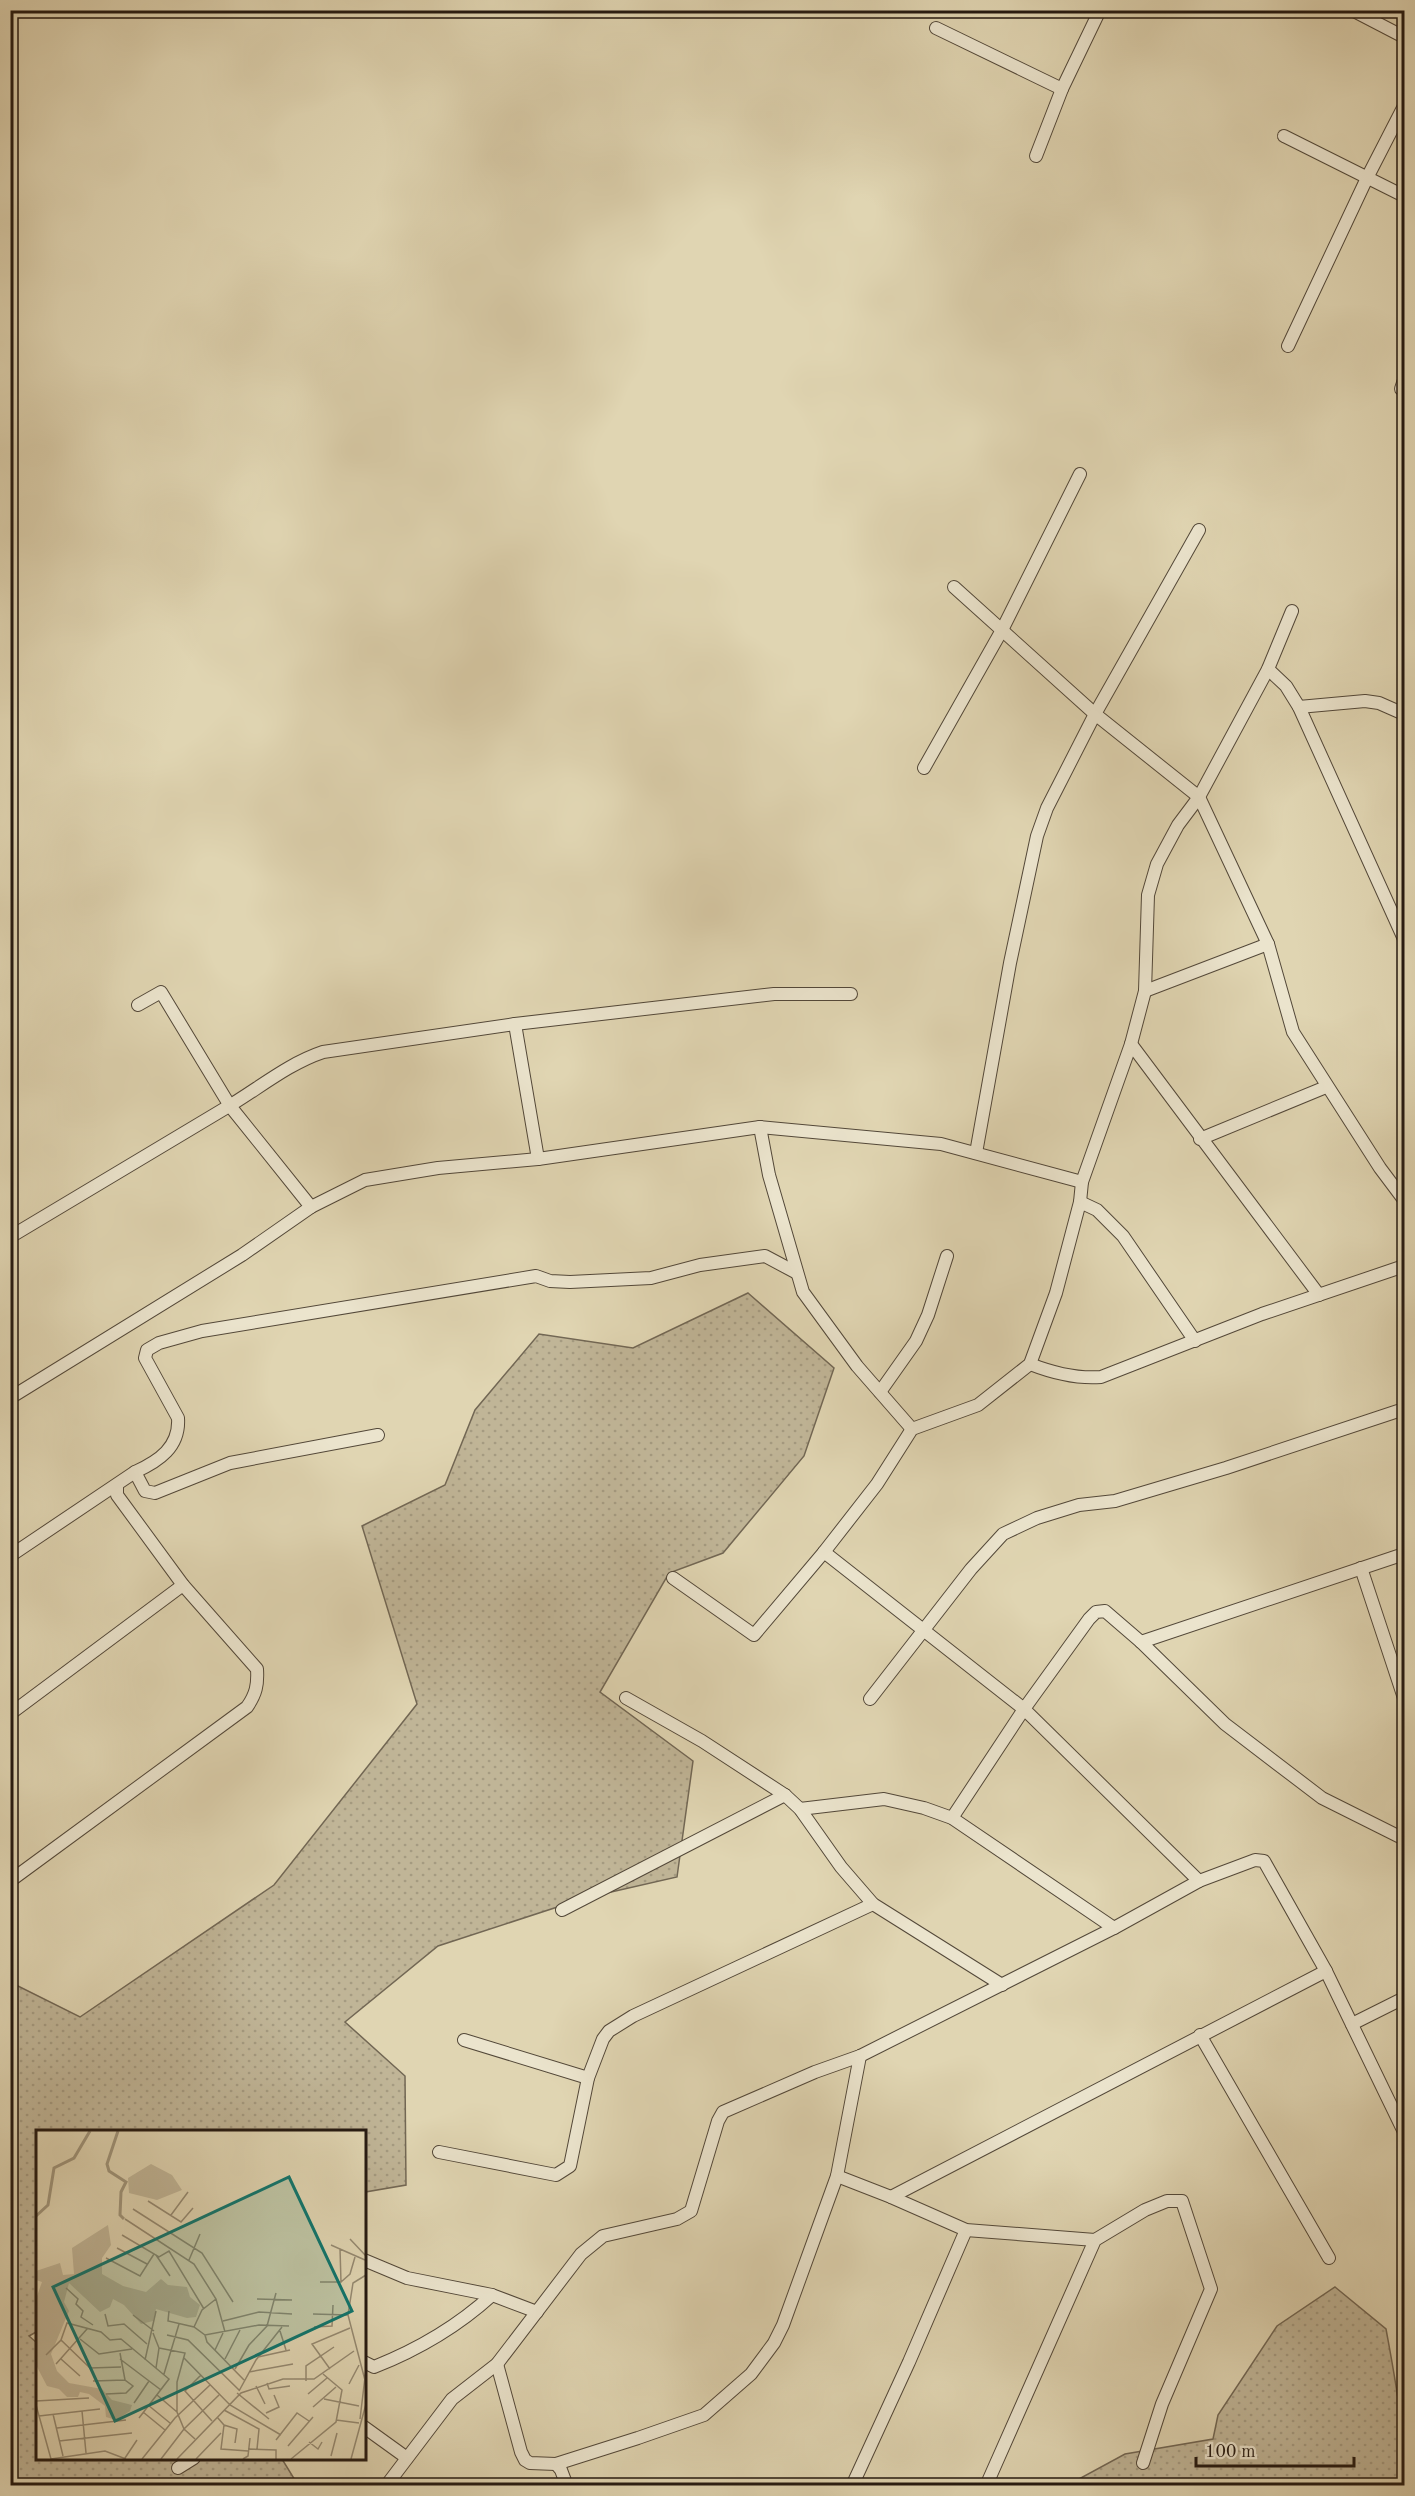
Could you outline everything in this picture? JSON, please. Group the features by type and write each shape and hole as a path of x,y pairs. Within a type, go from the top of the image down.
{"street":[{"path":"1036,156 1062,89 1100,10"},
{"path":"1352,10 1404,36"},
{"path":"936,28 1062,89"},
{"path":"1288,346 1367,178 1404,106"},
{"path":"1284,136 1404,196"},
{"path":"924,768 1002,630 1080,474"},
{"path":"976,1153 1010,963 1037,836 1047,808 1095,714 1199,530"},
{"path":"954,587 1095,714 1199,797 1268,944 1293,1032 1326,1087 1404,1200"},
{"path":"673,1578 754,1635 824,1552 877,1484 912,1429 978,1405 1030,1364 1056,1293 1080,1202 1083,1182 1131,1044 1145,991 1148,895 1157,864 1178,825 1199,797 1268,669 1292,610"},
{"path":"1268,669 1286,686 1299,707 1404,939"},
{"path":"1299,707 1365,701 1379,702 1404,714"},
{"path":"1145,991 1268,944"},
{"path":"138,1005 161,992 230,1106 310,1207"},
{"path":"10,1237 230,1106 289,1067 323,1052 515,1024 774,994 851,994"},
{"path":"515,1024 538,1159"},
{"path":"1131,1044 1319,1295"},
{"path":"1200,1138 1326,1087"},
{"path":"760,1127 769,1175 803,1292 827,1328 857,1366 912,1429"},
{"path":"10,1398 242,1255 310,1207 365,1180 438,1168 538,1159 760,1127 941,1144 1083,1182"},
{"path":"1080,1202 1097,1210 1123,1236 1195,1341"},
{"path":"10,1556 135,1472 152,1464 169,1450 179,1428 178,1418 145,1358 147,1350 159,1343 202,1331 536,1276 550,1281 570,1282 651,1278 700,1265 765,1256 797,1273"},
{"path":"880,1392 916,1341 928,1315 947,1256"},
{"path":"1030,1364 1050,1372 1076,1377 1101,1377 1262,1314 1404,1266"},
{"path":"870,1699 991,1545 1003,1534 1037,1518 1079,1505 1115,1501 1226,1468 1404,1409"},
{"path":"135,1472 145,1491 155,1493 230,1463 378,1435"},
{"path":"10,1881 247,1707 254,1698 258,1684 257,1670 183,1585 117,1495 117,1486"},
{"path":"824,1552 1024,1709 1198,1881"},
{"path":"1141,1642 1404,1554"},
{"path":"1361,1568 1404,1698"},
{"path":"10,1714 183,1585"},
{"path":"952,1818 1024,1709 1089,1619 1096,1612 1105,1611 1141,1642 1225,1724 1322,1798 1404,1839"},
{"path":"626,1698 702,1741 785,1795 800,1809 841,1867 873,1904 1002,1985"},
{"path":"562,1910 785,1795"},
{"path":"800,1809 884,1799 924,1808 952,1818 1114,1928"},
{"path":"386,2486 452,2398 497,2364 581,2254 603,2236 677,2219 691,2211 717,2121 723,2112 815,2072 860,2056 1114,1928 1198,1881 1255,1860 1264,1862 1326,1971 1404,2132"},
{"path":"439,2152 556,2175 570,2166 588,2078 609,2031 633,2016 873,1904"},
{"path":"891,2197 1326,1971"},
{"path":"1352,2024 1404,1998"},
{"path":"1200,2035 1329,2258"},
{"path":"464,2040 588,2078"},
{"path":"497,2364 525,2460 530,2463 556,2464 704,2415 751,2374 774,2343 783,2325 837,2176 860,2056"},
{"path":"837,2176 966,2230 1095,2240"},
{"path":"986,2486 1095,2240 1145,2210 1167,2201 1182,2201 1211,2289 1162,2404 1143,2463"},
{"path":"852,2486 966,2230"},
{"path":"366,2261 407,2278 492,2295 537,2312"},
{"path":"366,2363 374,2367 419,2346 475,2310 492,2295"},
{"path":"366,2428 407,2458"},
{"path":"178,2468 191,2460"},
{"path":"556,2464 561,2469 567,2486"}],"shaded area":[{"path":"748,1293 834,1368 804,1456 723,1553 669,1573 600,1692 693,1761 677,1877 585,1898 438,1946 345,2022 405,2076 406,2185 366,2192 366,2130 36,2130 36,2332 29,2336 36,2342 36,2460 283,2460 298,2485 11,2485 10,1982 80,2017 274,1885 417,1704 362,1526 445,1485 475,1410 539,1334 633,1348"},
{"path":"1335,2287 1386,2329 1403,2434 1405,2473 1403,2485 1074,2486 1077,2480 1125,2454 1213,2439 1218,2415 1277,2326"}]}
